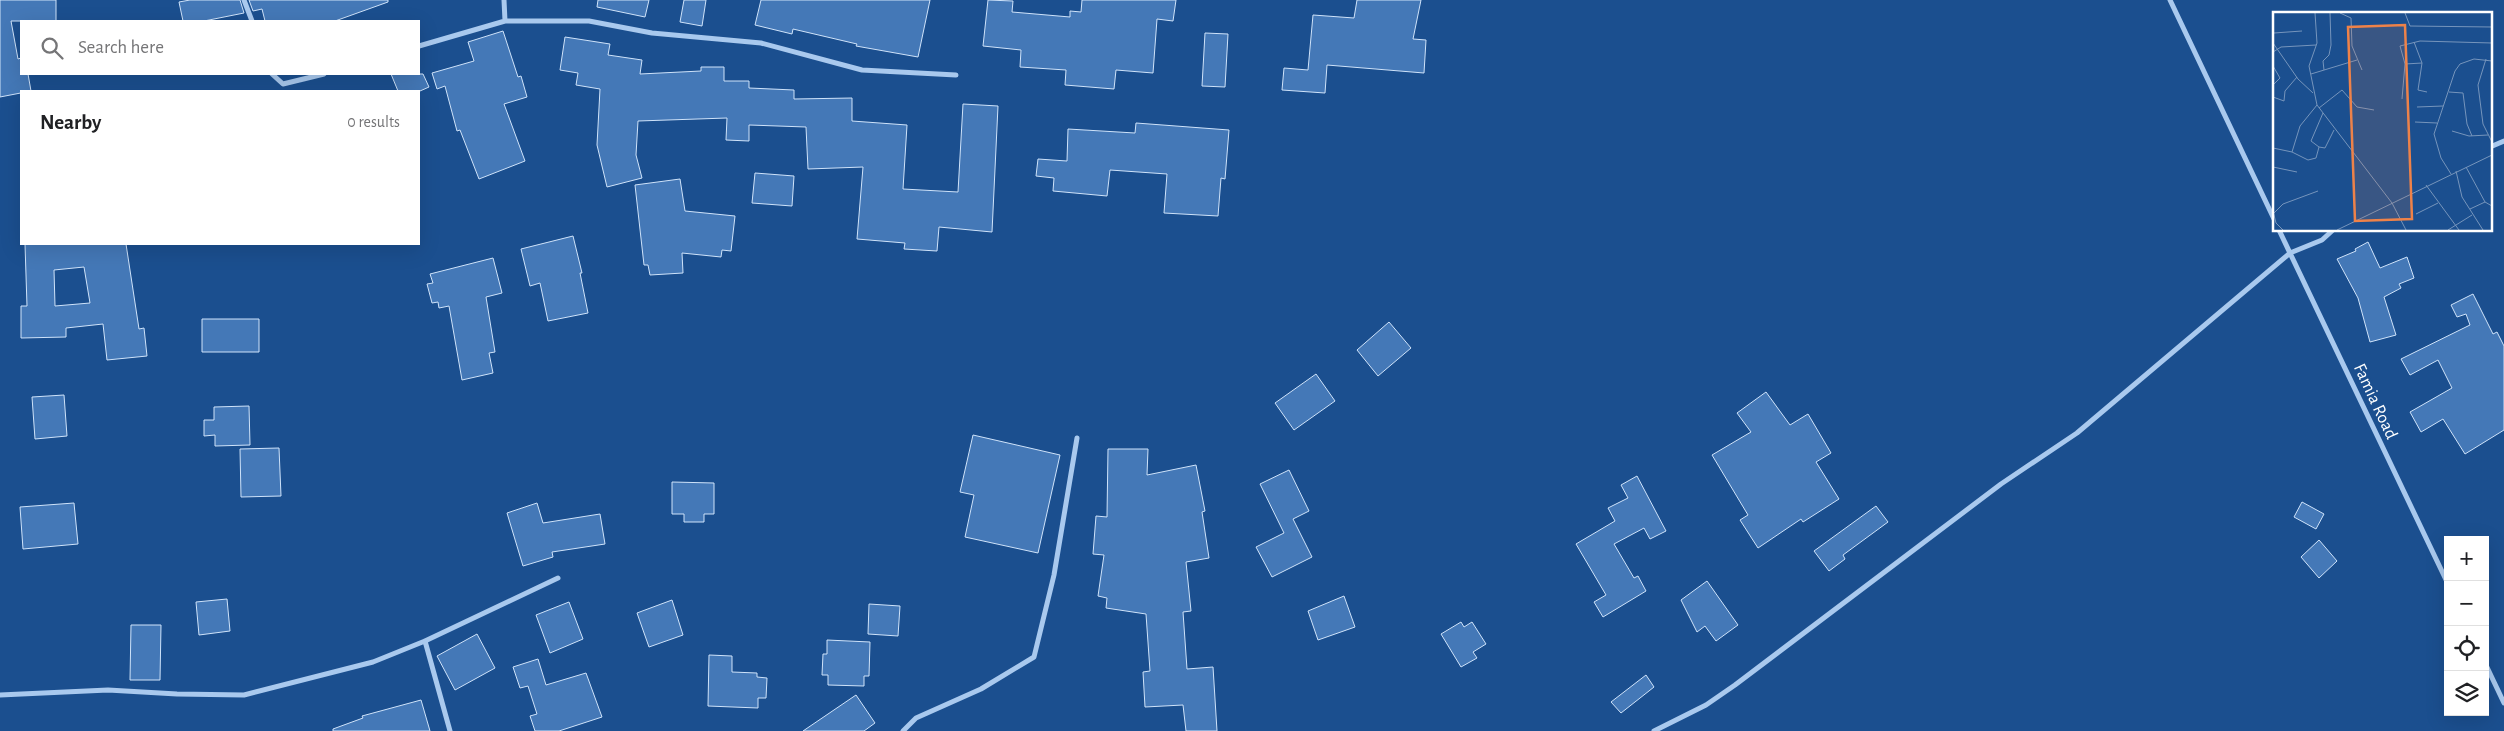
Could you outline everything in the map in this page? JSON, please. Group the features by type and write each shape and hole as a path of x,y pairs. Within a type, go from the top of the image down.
{"street":[{"path":"244,0 252,20"},
{"path":"504,0 505,21"},
{"path":"2170,0 2273,217"},
{"path":"420,46 505,21 589,22 652,33 761,43 862,70 956,75"},
{"path":"273,75 283,84 320,75"},
{"path":"2492,146 2504,141"},
{"name":"Famia Road","path":"2279,231 2447,581"},
{"path":"1654,731 1706,704 1735,685 2001,484 2077,433 2290,253 2322,240 2332,231"},
{"path":"903,731 916,718 980,689 1034,657 1054,574 1077,438"},
{"path":"0,695 108,690 244,695 373,662 425,641 558,578"},
{"path":"425,641 450,731"},
{"path":"2489,671 2503,699"}],"building":[{"path":"0,0 56,0 56,20 11,21 18,59 20,58 20,75 28,75 31,90 20,90 20,93 0,97"},
{"path":"190,0 240,0 244,13 209,20 183,20 179,2"},
{"path":"249,0 388,0 388,2 338,20 265,20 262,9 253,11"},
{"path":"598,0 649,0 645,17 597,7"},
{"path":"684,0 706,0 702,26 680,22"},
{"path":"761,0 930,0 918,57 856,46 857,44 793,29 792,34 755,25"},
{"path":"988,0 1013,1 1012,12 1070,17 1070,11 1081,12 1082,0 1176,0 1173,21 1157,19 1153,73 1116,70 1114,89 1065,85 1066,70 1020,67 1021,50 983,46"},
{"path":"1357,0 1421,0 1413,39 1426,40 1424,73 1327,65 1325,93 1282,90 1284,68 1308,70 1313,15 1354,18"},
{"path":"503,31 518,77 521,76 527,97 504,104 525,161 479,179 460,130 457,131 445,86 437,89 432,73 474,61 468,42"},
{"path":"1205,33 1228,34 1225,87 1202,86"},
{"path":"565,37 610,44 608,55 642,60 640,74 701,71 701,67 724,67 724,81 749,81 749,88 794,90 794,99 852,98 852,121 907,125 903,189 958,192 963,104 998,106 992,232 939,227 937,251 904,249 905,243 857,239 863,167 808,169 806,127 749,125 749,141 726,140 727,118 638,121 636,155 642,178 607,187 597,145 600,89 576,85 578,73 560,70"},
{"path":"423,74 429,87 420,91 398,90 391,75"},
{"path":"1136,123 1229,130 1225,179 1221,178 1218,216 1164,213 1167,174 1110,170 1107,196 1053,191 1054,178 1036,176 1038,159 1067,161 1068,129 1135,133"},
{"path":"755,173 794,176 792,206 752,203"},
{"path":"680,179 685,211 735,216 731,251 722,250 721,257 682,253 683,273 650,275 648,265 644,265 635,185"},
{"path":"573,236 582,273 580,273 588,313 548,321 540,283 530,286 521,249"},
{"path":"2368,242 2380,268 2407,257 2414,278 2399,284 2401,288 2384,297 2396,335 2370,342 2358,298 2337,259 2356,251 2355,249"},
{"path":"25,245 126,245 139,329 144,328 147,356 107,360 103,324 66,328 66,337 21,338 21,306 27,306","holes":["84,267 90,303 55,306 54,270"]},
{"path":"493,258 502,293 486,297 495,352 489,353 493,373 462,380 449,306 439,308 438,302 432,303 427,284 433,283 430,274"},
{"path":"2473,294 2493,334 2497,332 2504,346 2504,430 2465,454 2443,419 2421,432 2410,412 2452,388 2438,360 2410,375 2401,359 2470,325 2466,314 2457,317 2451,305"},
{"path":"202,319 259,319 259,352 202,352"},
{"path":"1389,322 1411,348 1378,376 1357,350"},
{"path":"1316,374 1335,401 1294,430 1275,403"},
{"path":"1766,392 1790,425 1808,414 1831,453 1816,462 1839,499 1803,522 1801,519 1758,548 1740,520 1748,515 1712,455 1751,432 1737,413"},
{"path":"64,395 67,436 35,439 32,397"},
{"path":"249,406 250,445 215,446 215,435 204,436 204,420 214,420 214,407"},
{"path":"973,435 1060,455 1038,553 965,537 974,495 960,492"},
{"path":"279,448 281,496 241,497 240,449"},
{"path":"1108,449 1148,449 1147,475 1196,465 1205,511 1202,512 1209,558 1186,562 1191,611 1183,612 1187,669 1213,667 1217,731 1186,731 1183,705 1145,707 1143,672 1150,671 1146,614 1106,608 1107,598 1098,596 1104,555 1093,554 1096,516 1107,517"},
{"path":"1289,470 1309,511 1293,519 1312,557 1272,577 1256,547 1284,533 1260,484"},
{"path":"1637,476 1666,531 1650,539 1644,528 1614,544 1634,578 1638,576 1646,591 1603,617 1594,602 1606,595 1576,544 1615,521 1608,508 1628,498 1621,485"},
{"path":"672,482 714,483 714,514 704,514 704,522 684,522 684,514 672,514"},
{"path":"2302,502 2324,514 2316,529 2294,517"},
{"path":"74,503 78,544 23,549 20,507"},
{"path":"537,503 543,523 600,514 605,544 552,552 553,557 523,566 507,513"},
{"path":"1876,506 1888,522 1843,555 1845,559 1829,571 1814,551"},
{"path":"2319,540 2337,561 2319,578 2301,557"},
{"path":"1707,581 1738,625 1716,641 1705,626 1697,632 1681,600"},
{"path":"1344,596 1355,627 1318,640 1308,611"},
{"path":"227,599 230,631 199,635 196,602"},
{"path":"672,600 683,635 649,647 637,613"},
{"path":"569,602 583,639 550,653 536,615"},
{"path":"869,604 900,606 898,636 868,634"},
{"path":"1461,622 1464,627 1472,622 1486,644 1473,652 1477,658 1461,667 1441,634"},
{"path":"131,625 161,625 160,680 130,680"},
{"path":"477,634 495,668 455,690 437,656"},
{"path":"827,640 870,642 869,676 864,676 864,686 828,685 828,675 822,675 823,654 827,654"},
{"path":"709,655 732,656 732,672 757,673 757,677 767,678 766,698 758,698 758,708 708,706"},
{"path":"538,659 546,685 586,673 602,717 559,731 535,731 530,716 537,714 528,686 520,688 513,667"},
{"path":"1646,675 1654,687 1621,713 1611,702"},
{"path":"856,695 875,723 864,731 803,731"},
{"path":"421,700 430,731 333,731 333,729 363,718 362,716"}]}
